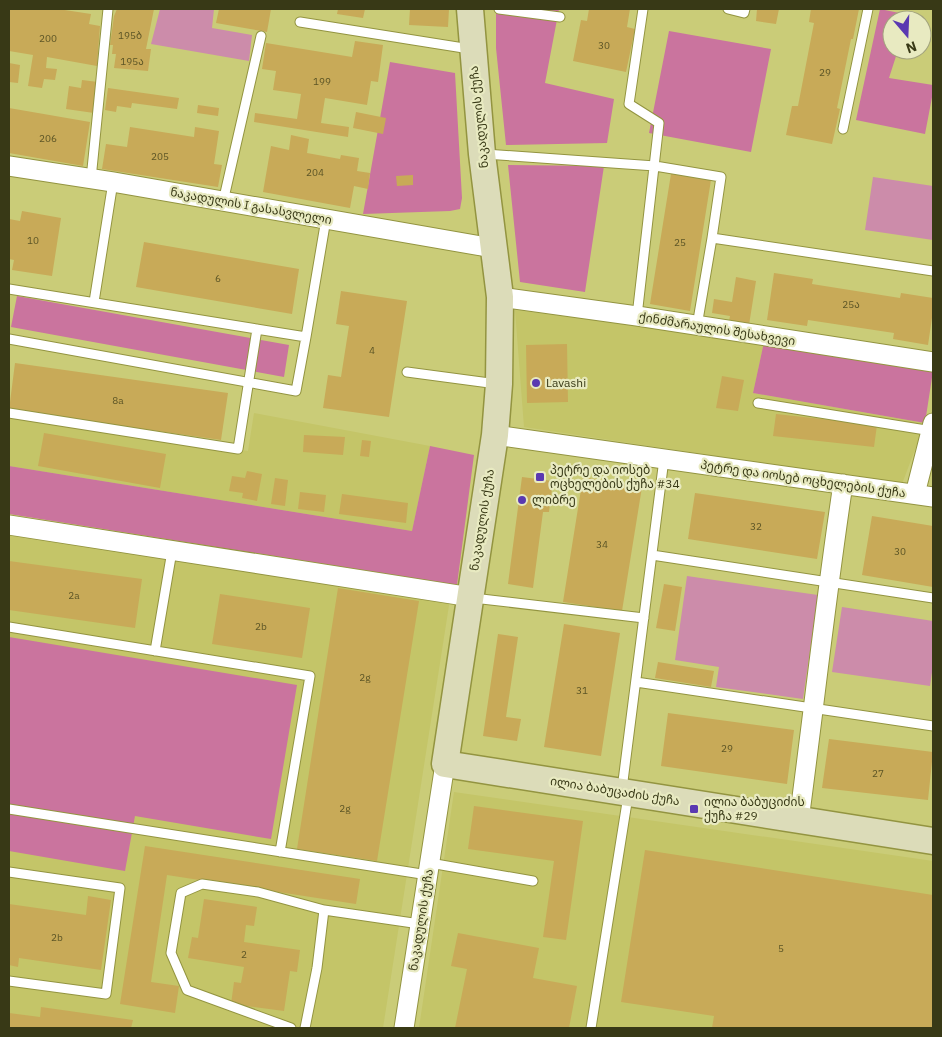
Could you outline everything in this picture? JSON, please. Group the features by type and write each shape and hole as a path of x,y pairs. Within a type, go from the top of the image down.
{"street":[{"name":"ნაკადულის ქუჩა","path":"404,1028 471,598 495,435 499,384 500,297 492,248 482,154 470,9"},
{"name":"ნაკადულის I გასასვლელი","path":"9,166 113,182 492,248"},
{"name":"ქინძმარაულის შესახვევი","path":"500,297 933,362"},
{"path":"924,496 933,427"},
{"name":"პეტრე და იოსებ ოცხელების ქუჩა","path":"495,435 924,496"},
{"path":"799,820 828,582 843,484"},
{"path":"9,525 471,598"},
{"name":"ილია ბაბუცაძის ქუჩა","path":"445,764 933,841"}],"lane":[{"path":"91,179 108,9"},
{"path":"499,9 560,17"},
{"path":"636,316 659,123 629,104 643,9"},
{"path":"728,9 744,13 745,9"},
{"path":"843,128 868,9"},
{"path":"300,22 472,49"},
{"path":"223,202 262,36"},
{"path":"482,154 655,166 721,176 696,326"},
{"path":"94,302 113,182"},
{"path":"9,339 296,391 326,219"},
{"path":"712,238 933,271"},
{"path":"9,289 306,337"},
{"path":"9,413 238,448 257,329"},
{"path":"407,372 499,384"},
{"path":"758,403 933,427"},
{"path":"591,1028 625,792 636,682 664,459"},
{"path":"155,651 172,551"},
{"path":"652,555 933,598"},
{"path":"471,598 644,618"},
{"path":"9,627 310,676 280,852"},
{"path":"636,682 933,726"},
{"path":"9,809 280,852 533,881"},
{"path":"9,872 120,888 106,994 9,981"},
{"path":"291,1028 187,990 170,953 181,893 202,884 258,892 324,910 420,924"},
{"path":"304,1028 318,968 324,910"}],"shaded area":[{"path":"160,9 214,9 212,28 252,35 249,61 151,44"},
{"path":"496,9 559,9 545,83 614,99 607,143 506,145 496,48"},
{"path":"880,9 885,10 882,10 882,60 895,60 889,78 933,85 925,134 856,120"},
{"path":"669,31 771,49 751,152 649,133"},
{"path":"390,62 455,73 462,198 460,209 363,214"},
{"path":"508,165 604,166 585,292 520,282"},
{"path":"873,177 933,186 933,240 865,230"},
{"path":"17,296 289,345 284,377 11,327"},
{"path":"515,310 764,342 753,393 925,423 902,484 524,427"},
{"path":"764,342 933,371 925,423 753,393"},
{"path":"254,413 430,446 412,531 9,466 9,414 248,451"},
{"path":"430,446 474,455 457,585 9,514 9,466 412,531"},
{"path":"9,532 450,599 383,1028 9,1028"},
{"path":"687,576 818,595 803,699 716,687 719,667 675,660"},
{"path":"842,607 933,621 933,665 930,686 832,672"},
{"path":"9,637 297,685 271,839 135,816 125,871 9,851"},
{"path":"454,792 933,861 933,1028 419,1028"}],"building":[{"path":"9,9 58,9 91,14 89,24 100,26 97,66 47,57 46,68 57,69 55,80 44,79 42,88 28,86 33,55 9,51"},
{"path":"117,9 154,9 146,49 151,49 148,71 114,68 116,54 112,54 113,45 110,45 114,16"},
{"path":"219,9 271,9 267,32 216,23"},
{"path":"338,9 365,9 363,18 337,14"},
{"path":"410,9 449,9 448,27 409,25"},
{"path":"589,9 630,9 627,27 635,29 626,72 573,61 581,20 587,21"},
{"path":"757,9 779,9 776,24 756,21"},
{"path":"811,9 859,9 837,108 840,109 832,144 786,135 792,106 798,106 814,23 809,22"},
{"path":"355,41 383,45 378,82 371,81 367,105 325,98 321,123 349,127 348,137 254,122 255,113 297,119 301,94 273,90 276,71 262,69 266,43 352,57"},
{"path":"9,63 20,65 18,83 9,82"},
{"path":"82,80 98,82 94,113 66,109 69,86 81,88"},
{"path":"108,88 179,98 177,109 132,103 131,108 117,106 116,112 105,110"},
{"path":"198,105 219,108 218,116 197,113"},
{"path":"9,108 90,122 83,166 9,153"},
{"path":"356,112 386,118 383,134 353,128"},
{"path":"130,127 194,137 195,127 219,131 214,164 222,165 218,187 102,169 106,144 127,147"},
{"path":"291,135 309,139 307,153 340,159 341,155 359,158 357,171 370,173 368,189 354,186 350,208 263,192 271,146 289,150"},
{"path":"671,174 711,180 690,311 650,304"},
{"path":"413,175 413,185 397,186 396,176"},
{"path":"22,211 61,218 52,276 12,270 14,260 9,259 9,219 20,221"},
{"path":"144,242 299,269 292,314 136,287"},
{"path":"774,273 813,279 812,284 900,298 901,293 933,298 928,345 893,339 894,333 808,320 807,326 767,320"},
{"path":"736,277 756,281 749,325 729,321 730,316 712,313 714,299 732,302"},
{"path":"341,291 407,301 389,417 323,408 328,375 341,377 349,326 336,324"},
{"path":"567,344 568,402 527,403 526,345"},
{"path":"15,363 228,393 221,440 9,410"},
{"path":"722,376 744,380 738,411 716,408"},
{"path":"776,414 877,425 874,447 773,436"},
{"path":"44,433 166,454 160,488 38,466"},
{"path":"304,435 345,437 343,455 303,452"},
{"path":"362,440 371,441 369,457 360,456"},
{"path":"247,471 262,474 257,501 242,498 243,493 229,491 232,476 245,478"},
{"path":"522,477 553,481 549,512 543,512 533,588 508,584"},
{"path":"583,477 642,487 622,611 563,602"},
{"path":"275,478 288,480 285,506 271,504"},
{"path":"300,492 326,495 324,512 298,509"},
{"path":"695,493 825,512 817,559 688,539"},
{"path":"342,494 408,503 406,523 339,514"},
{"path":"872,516 933,526 933,587 862,575"},
{"path":"9,561 142,579 135,628 9,610"},
{"path":"664,584 682,587 675,631 656,628"},
{"path":"338,588 419,601 377,861 297,849"},
{"path":"220,594 310,608 302,658 212,644"},
{"path":"564,624 620,633 601,756 544,747"},
{"path":"498,634 518,637 506,717 521,719 517,741 483,736"},
{"path":"658,662 714,671 711,687 655,678"},
{"path":"668,713 794,730 787,784 661,766"},
{"path":"829,739 933,752 928,800 822,788"},
{"path":"474,806 583,821 566,940 543,937 554,861 468,849"},
{"path":"145,846 360,879 356,904 167,875 151,982 179,986 175,1013 120,1004"},
{"path":"645,850 933,895 933,1028 712,1028 714,1016 621,1002"},
{"path":"88,896 111,900 101,970 19,958 18,967 9,965 9,904 86,915"},
{"path":"204,899 257,907 254,926 246,925 244,942 300,950 297,972 290,971 284,1011 231,1004 234,982 241,983 244,967 188,958 192,937 198,938"},
{"path":"458,933 539,948 533,978 577,986 569,1028 455,1028 467,969 451,966"},
{"path":"41,1007 133,1020 131,1028 9,1028 9,1013 40,1017"}],"place":[{"name":"Lavashi","path":"536,383"},
{"name":"პეტრე და იოსებ ოცხელების ქუჩა #34","path":"540,477"},
{"name":"ლიბრე","path":"522,500"},
{"name":"ილია ბაბუციძის ქუჩა #29","path":"694,809"}]}
